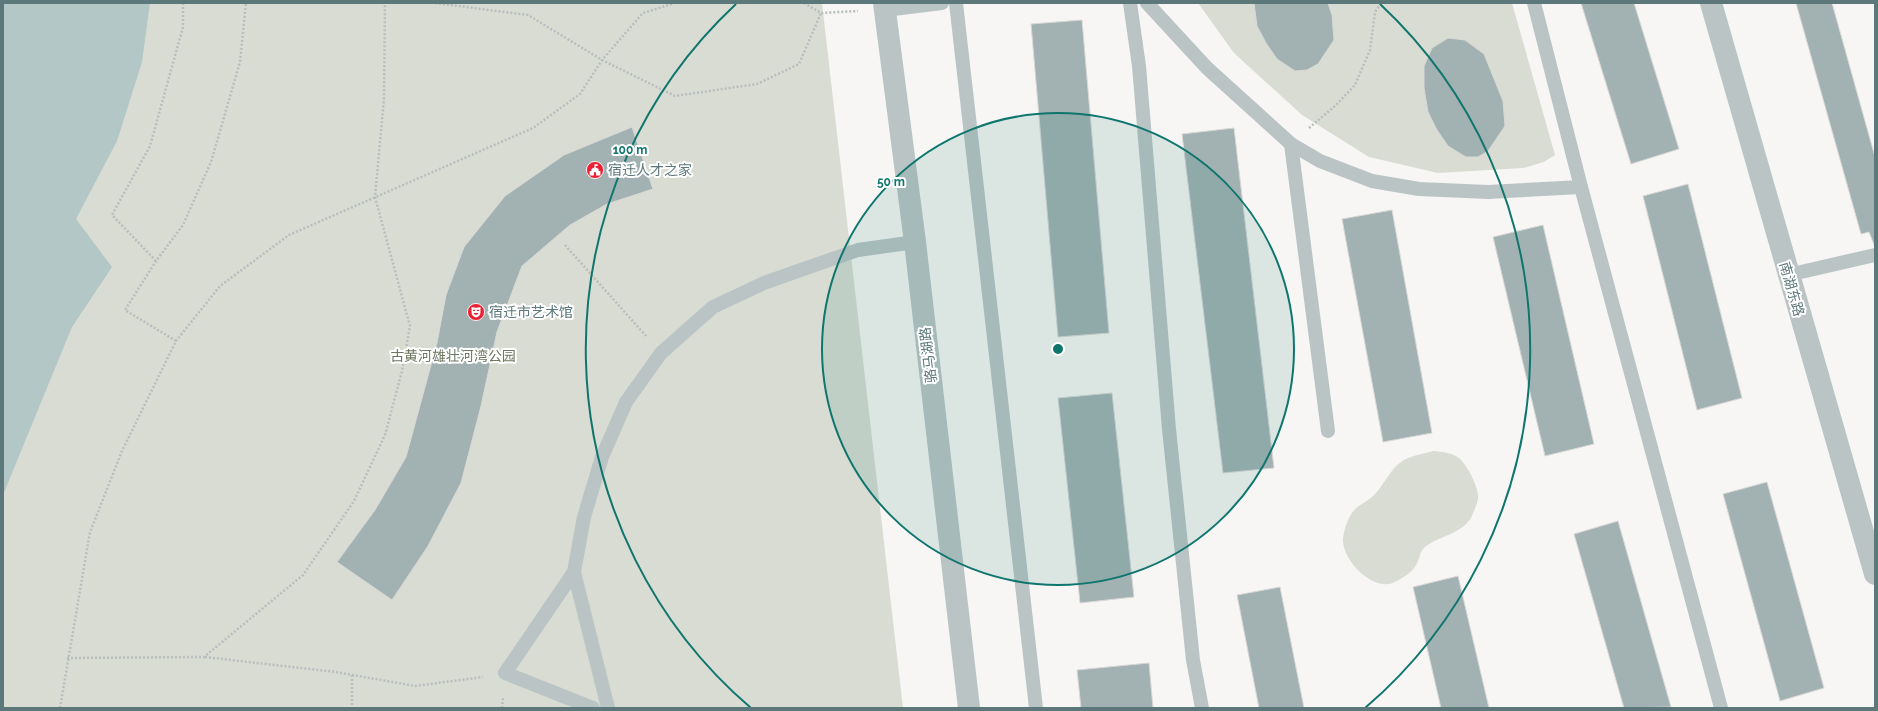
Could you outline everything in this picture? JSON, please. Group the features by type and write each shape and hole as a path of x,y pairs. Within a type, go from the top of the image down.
{"street":[{"name":"南湖东路","path":"1711,3 1788,276 1875,574"},
{"name":"骆马湖路","path":"884,6 915,242 969,708"}],"lane":[{"path":"884,6 942,3"},
{"path":"956,3 1036,708"},
{"path":"1130,3 1139,66 1169,429 1193,660 1202,708"},
{"path":"1147,3 1207,68 1291,144 1320,161 1372,181 1419,189 1488,192 1581,187"},
{"path":"1534,3 1581,187 1721,708"},
{"path":"1291,144 1328,431"},
{"path":"593,708 505,674 574,572 584,517 602,457 626,402 661,353 713,307 764,283 858,250 915,242"},
{"path":"1788,276 1875,255"},
{"path":"574,572 608,708"}],"path":[{"path":"156,261 112,215 150,146 183,27 183,3"},
{"path":"176,341 125,310 156,261 183,225 211,162 240,62 246,3"},
{"path":"204,657 303,575 354,501 385,435 402,370 410,326 375,197 384,98 385,3"},
{"path":"435,3 528,15 602,60 675,96 757,84 799,64 821,13"},
{"path":"60,708 67,658 90,532 122,451 176,341 220,286 288,235 533,128 580,94 602,60 643,14 675,3"},
{"path":"804,3 821,13 884,6"},
{"path":"1291,144 1336,105 1355,85 1370,50 1375,12 1382,3"},
{"path":"565,245 661,353"},
{"path":"67,658 204,657 352,675 415,686 505,674"},
{"path":"352,675 352,708"}],"green space":[{"name":"古黄河雄壮河湾公园","path":"3,3 822,3 903,708 3,708"},
{"path":"1198,3 1512,3 1555,155 1544,162 1523,168 1438,173 1369,157 1302,115 1234,53"},
{"path":"1433,451 1446,453 1459,458 1472,476 1477,488 1478,500 1471,518 1462,528 1425,547 1414,568 1407,575 1395,582 1387,584 1378,583 1369,579 1353,564 1347,556 1344,547 1343,538 1350,516 1359,506 1373,496 1399,463 1411,457"}],"shaded area":[{"path":"3,3 150,3 142,62 117,141 76,219 112,267 72,327 3,495"}],"building":[{"path":"1254,3 1328,3 1332,15 1334,40 1318,64 1307,70 1295,71 1277,59 1257,26"},
{"path":"1581,3 1634,3 1679,149 1631,164"},
{"path":"1796,3 1832,3 1875,157 1875,247 1869,232 1861,234"},
{"path":"1082,20 1109,333 1058,337 1031,24"},
{"path":"1448,38 1465,40 1484,54 1503,101 1505,126 1488,151 1478,157 1466,157 1448,146 1437,130 1428,112 1424,88 1424,66 1432,48"},
{"path":"632,127 653,189 607,204 570,225 522,266 497,332 481,406 461,483 428,546 392,600 337,562 375,510 406,457 437,343 446,295 464,247 505,196 564,155"},
{"path":"1234,128 1274,468 1223,473 1182,134"},
{"path":"1688,184 1742,398 1697,410 1643,196"},
{"path":"1392,210 1432,433 1383,442 1342,219"},
{"path":"1543,225 1594,444 1545,456 1493,237"},
{"path":"1112,393 1134,597 1080,603 1058,398"},
{"path":"1767,482 1824,688 1780,701 1723,494"},
{"path":"1618,521 1671,707 1624,708 1574,534"},
{"path":"1458,576 1489,708 1441,708 1413,587"},
{"path":"1280,587 1304,708 1259,708 1237,595"},
{"path":"1149,663 1153,708 1081,708 1077,670"}],"place":[{"name":"宿迁人才之家","path":"595,170"},
{"name":"宿迁市艺术馆","path":"476,312"}]}
